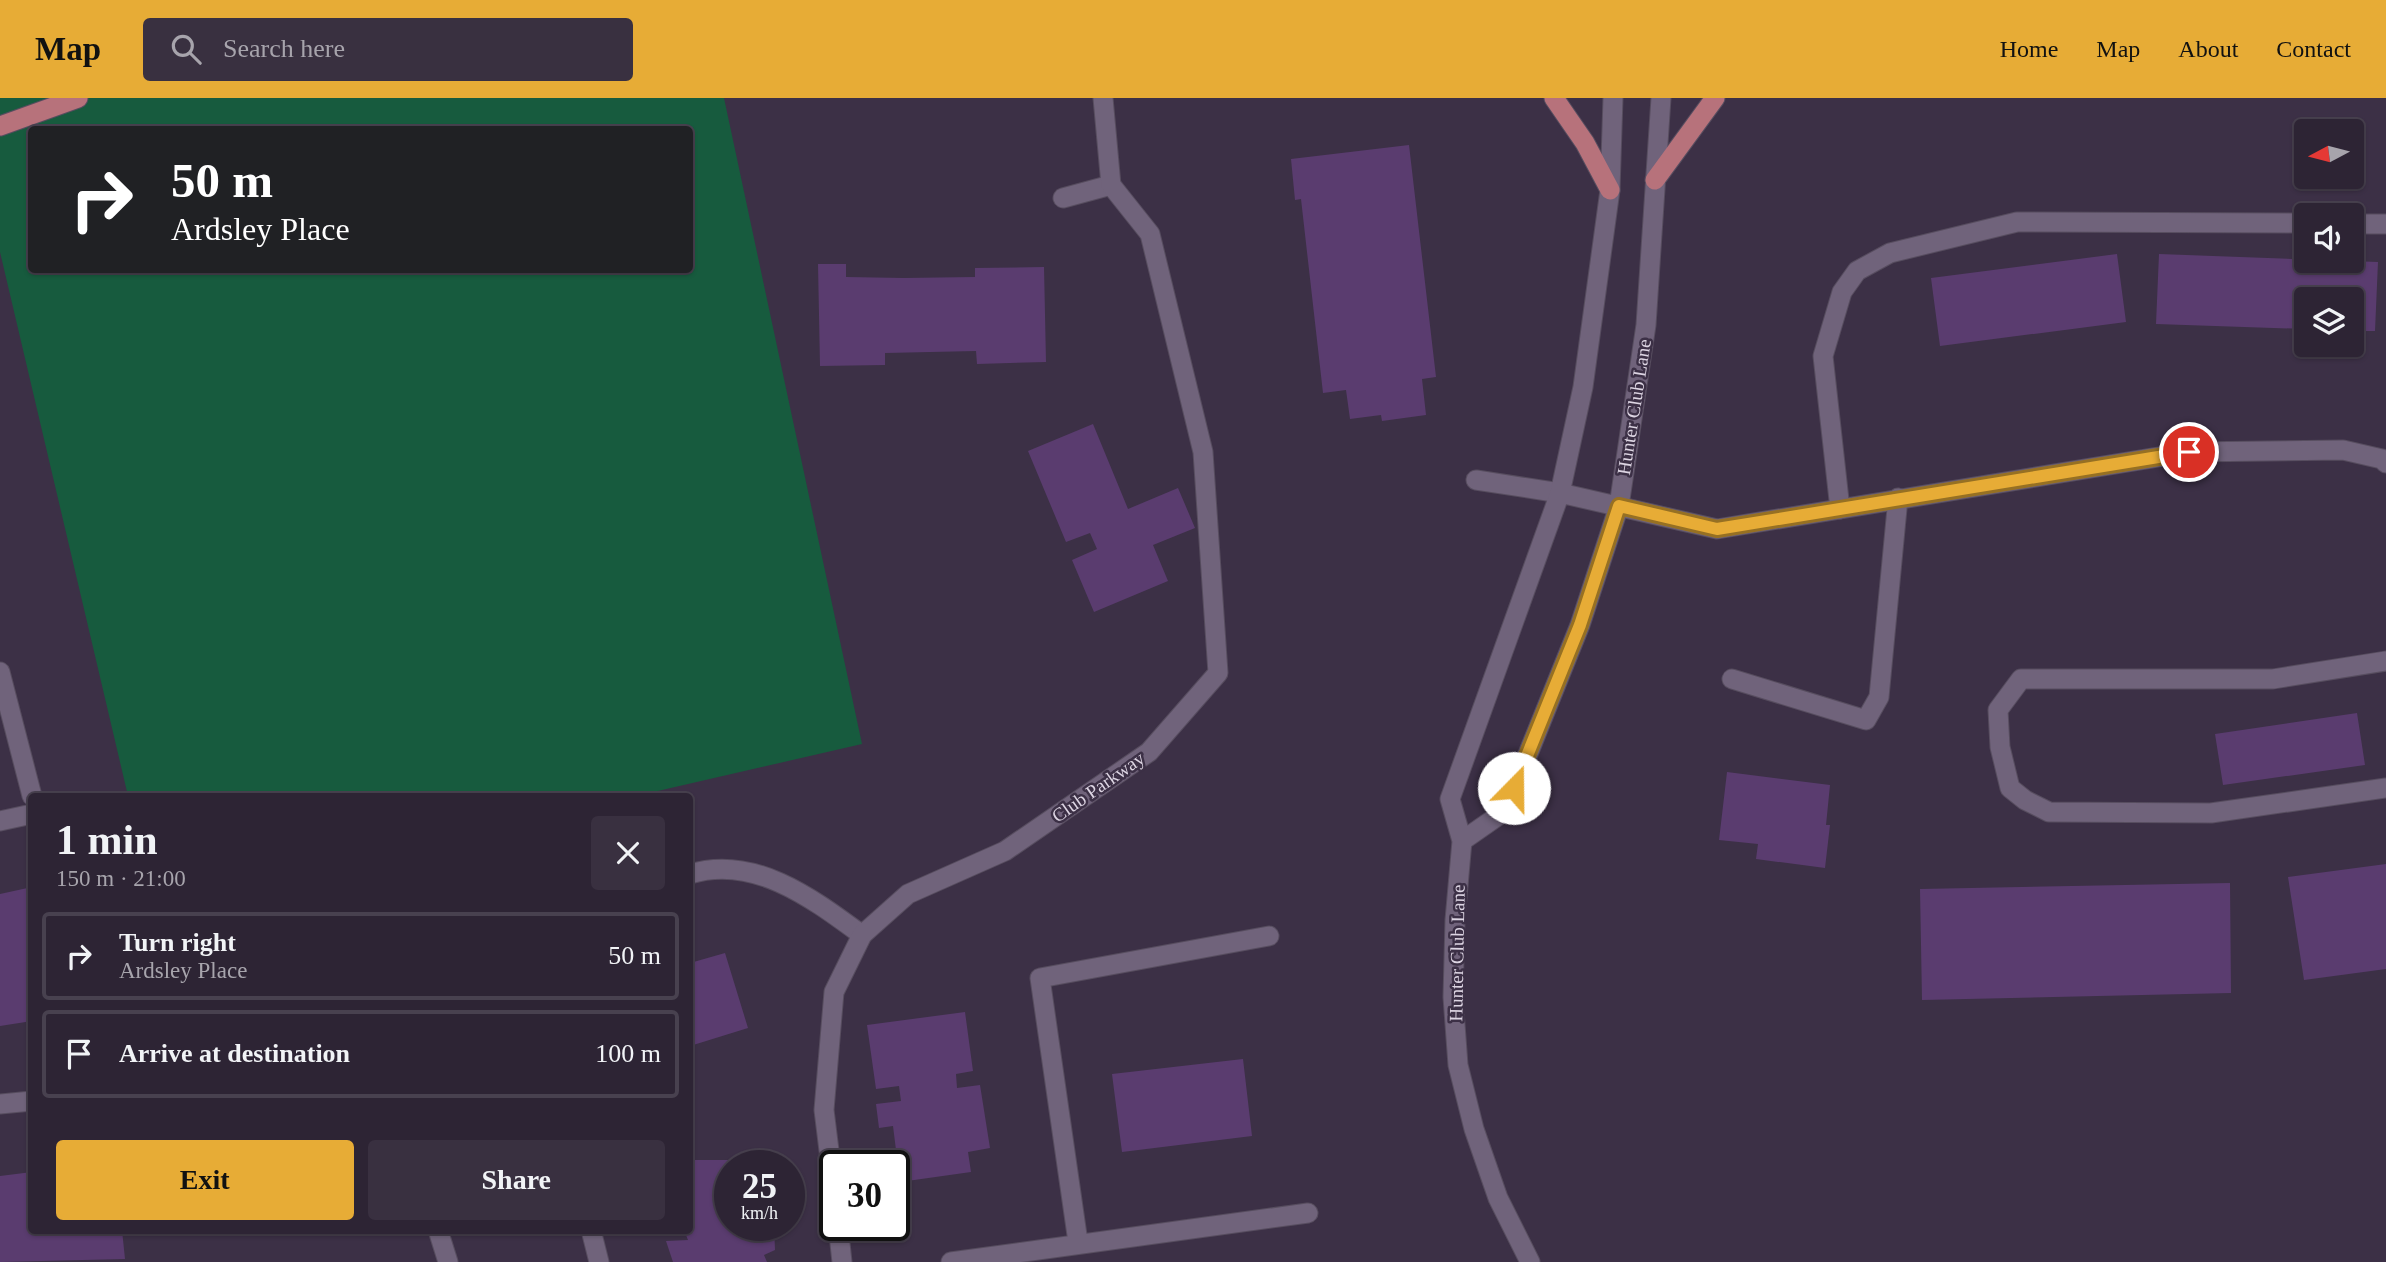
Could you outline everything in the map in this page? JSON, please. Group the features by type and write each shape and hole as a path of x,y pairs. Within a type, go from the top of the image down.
{"main road":[{"path":"0,126 78,98"},
{"path":"1554,98 1585,143 1610,190"},
{"path":"1656,180 1715,98"}],"street":[{"path":"1063,198 1111,185 1103,98"},
{"name":"Hunter Club Lane","path":"1530,1262 1498,1198 1474,1129 1458,1065 1453,997 1455,920 1462,841 1450,799 1560,493 1583,387 1610,190 1613,98"},
{"name":"Hunter Club Lane","path":"1462,841 1505,811 1580,625 1619,506 1646,325 1661,98"},
{"name":"Club Parkway","path":"829,1150 824,1110 834,992 862,935 908,894 1005,851 1149,752 1218,673 1203,452 1150,234 1111,185"},
{"path":"1840,509 1823,356 1842,292 1857,271 1891,253 2017,222 2294,223"},
{"path":"2364,223 2386,224"},
{"path":"1476,480 1560,493 1717,529 2189,452 2343,450 2382,459 2386,463"},
{"path":"1732,679 1866,720 1879,698 1898,498"},
{"path":"2386,662 2273,679 2021,679 1998,710 2000,747 2010,788 2025,800 2049,812 2211,813 2386,788"},
{"path":"0,671 31,793"},
{"path":"0,821 28,815"},
{"path":"693,873 708,868 768,877 808,896 862,935"},
{"path":"1078,1242 1040,978 1269,936"},
{"path":"0,1104 28,1101"},
{"path":"951,1262 1078,1242 1308,1213"},
{"path":"439,1234 448,1262"},
{"path":"592,1234 599,1262"},
{"path":"840,1241 842,1262"}],"green space":[{"path":"0,98 724,98 862,744 649,793 127,793 0,252"}],"building":[{"path":"1409,145 1436,377 1422,379 1426,415 1382,421 1381,415 1350,419 1346,390 1323,393 1301,199 1295,200 1291,159"},
{"path":"2117,254 2126,322 1940,346 1931,278"},
{"path":"2159,254 2294,259 2294,273 2364,273 2364,261 2378,262 2375,331 2364,331 2364,287 2294,287 2294,329 2156,324"},
{"path":"818,264 846,264 846,277 904,278 975,277 975,268 1044,267 1046,362 977,364 976,351 885,353 885,365 820,366"},
{"path":"1093,424 1128,509 1178,488 1195,528 1153,545 1168,581 1094,612 1072,560 1097,549 1090,533 1066,542 1028,451"},
{"path":"2357,713 2365,765 2223,785 2215,734"},
{"path":"1727,772 1830,785 1826,825 1830,825 1825,868 1756,859 1758,844 1719,840"},
{"path":"2386,864 2386,969 2304,980 2288,877"},
{"path":"2230,883 2231,993 1922,1000 1920,889"},
{"path":"28,888 28,1022 0,1026 0,894"},
{"path":"725,953 748,1028 693,1045 693,962"},
{"path":"965,1012 973,1071 956,1074 957,1088 980,1085 990,1148 968,1152 971,1172 910,1181 910,1150 896,1150 893,1126 879,1128 876,1104 901,1101 899,1086 876,1089 867,1025"},
{"path":"1243,1059 1252,1136 1122,1152 1112,1074"},
{"path":"693,1160 714,1160 714,1241 775,1241 775,1250 764,1255 767,1262 673,1262 666,1241 688,1240 686,1234 693,1234"},
{"path":"28,1172 28,1234 122,1234 125,1259 0,1262 0,1176"}],"route":[{"path":"1514,788 1580,625 1619,506 1717,529 2189,452"}]}
